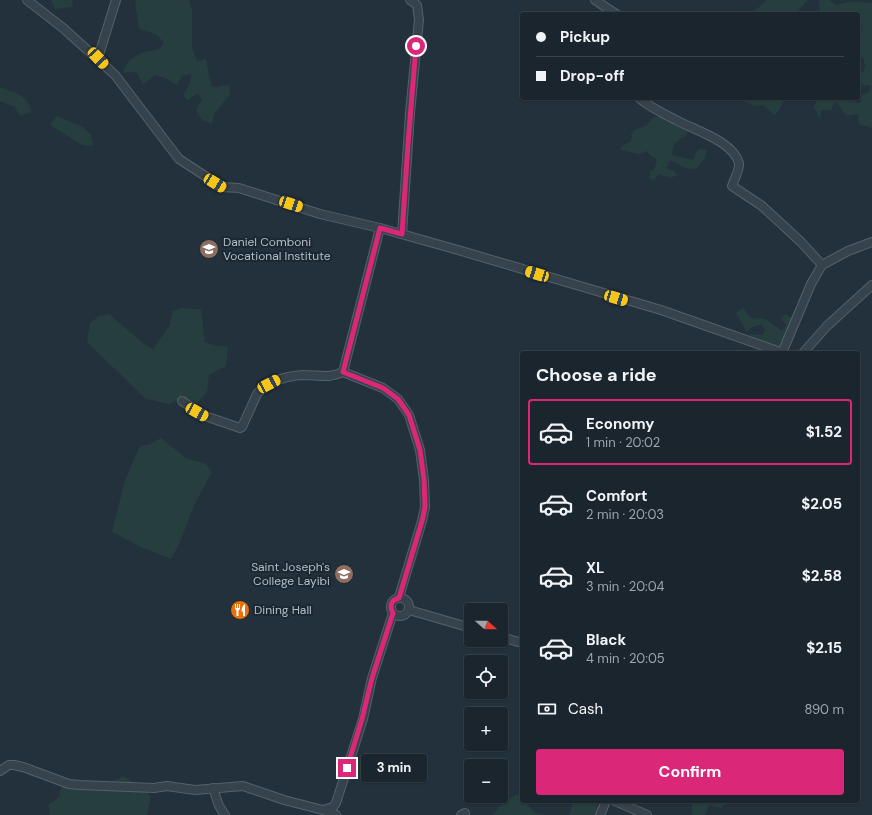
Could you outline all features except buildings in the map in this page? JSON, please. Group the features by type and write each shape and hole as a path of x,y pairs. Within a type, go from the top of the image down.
{"street":[{"path":"27,0 64,28 115,75 176,156 183,163 222,187 239,188 320,214 402,234 661,310 777,351"},
{"path":"98,58 116,0"},
{"path":"402,234 407,151 419,20 416,5 410,0"},
{"path":"595,0 613,12"},
{"path":"641,100 675,120 710,136 730,149 739,162 740,168 736,174 732,186 762,206 801,242 822,266"},
{"path":"343,372 380,228"},
{"path":"784,351 811,284 822,266 848,251 872,242"},
{"path":"805,351 827,326 872,285"},
{"path":"182,401 205,416 240,428 242,427 257,394 278,379 302,375 333,376 343,372 383,388 398,399 409,415 420,450 424,480 425,507 399,598"},
{"path":"399,598 405,599 409,603 409,610 404,616 400,617 393,613 390,607 393,601 399,598"},
{"path":"409,610 464,626"},
{"path":"323,810 333,807 336,803 362,719 370,683 393,613"},
{"path":"508,639 520,642"},
{"path":"0,771 9,765 14,765 68,784 80,785 154,788 167,786 195,790 242,786 336,815"},
{"path":"213,788 219,806 224,815"},
{"path":"600,815 605,803"},
{"path":"619,803 647,815"}],"green space":[{"path":"51,0 72,0 73,7 55,9"},
{"path":"137,0 189,0 192,11 192,48 197,61 206,59 211,86 216,87 229,85 230,94 214,114 212,124 202,120 196,110 202,100 198,93 188,100 183,96 190,83 191,74 182,76 177,85 165,78 155,75 143,85 137,73 123,73 125,67 133,58 149,51 160,49 164,42 155,34 139,29 135,2"},
{"path":"766,0 808,0 797,12 754,12"},
{"path":"819,0 829,0 836,5 851,2 872,3 872,128 859,124 858,114 846,116 838,103 834,103 831,110 821,110 820,120 814,107 817,100 854,100 860,103 862,95 869,92 871,86 860,84 860,71 863,73 865,66 863,58 860,57 860,34 862,28 860,24 860,12 820,12"},
{"path":"0,87 24,98 28,102 32,112 20,116 15,107 0,101"},
{"path":"741,100 785,100 775,116 764,105 754,106"},
{"path":"57,116 83,127 91,135 93,146 82,145 50,125"},
{"path":"654,117 663,117 688,131 686,136 676,143 673,148 672,155 693,160 698,149 707,150 705,158 696,169 691,169 670,161 666,168 674,171 677,175 671,178 659,174 653,180 649,178 650,172 655,168 657,159 651,156 647,151 639,154 620,150 623,145 630,142 632,137 631,134 634,130 646,126"},
{"path":"183,308 201,310 205,342 217,346 228,347 226,366 209,375 207,392 197,403 183,397 169,404 146,399 87,342 90,323 99,316 109,314 144,344 153,349 170,325 172,311"},
{"path":"743,308 751,318 766,319 782,331 786,325 781,319 785,314 793,318 787,336 779,346 768,345 748,339 749,334 762,335 765,331 762,324 750,328 747,333 736,313"},
{"path":"161,438 187,459 205,463 212,472 194,505 180,542 171,559 141,547 112,532 125,480 140,446 151,444"},
{"path":"124,776 151,796 147,815 50,815 49,805 59,797 62,784 97,788"},
{"path":"518,794 520,796 520,803 527,803 534,812 545,815 492,815 503,803 508,803 508,799"},
{"path":"573,803 598,803 595,815 569,815"},
{"path":"692,803 727,803 721,808 709,805 705,815 692,815"}],"place":[{"name":"Daniel Comboni Vocational Institute","path":"209,249"},
{"name":"Saint Joseph's College Layibi","path":"344,574"},
{"name":"Dining Hall","path":"240,610"}],"route":[{"path":"347,768 364,712 372,678 393,613 390,607 395,599 399,598 425,507 424,480 420,450 409,415 398,399 383,388 343,372 380,228 402,234 416,46"}]}
